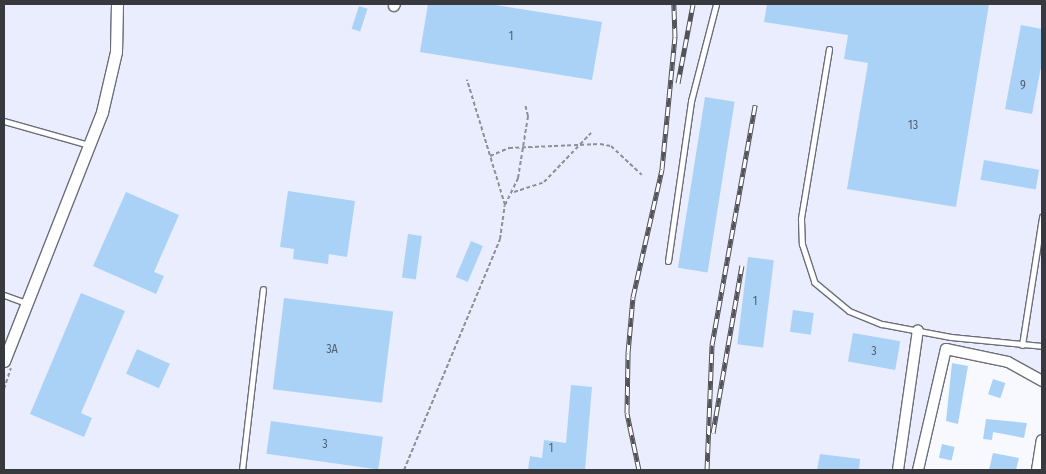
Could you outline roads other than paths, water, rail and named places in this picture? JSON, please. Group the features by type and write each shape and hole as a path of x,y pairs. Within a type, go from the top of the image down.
{"street":[{"path":"4,362 89,145 116,52 117,4"},
{"path":"898,470 918,331"},
{"path":"918,470 946,349 1008,362 1042,381"},
{"path":"1036,470 1042,440"}],"lane":[{"path":"668,261 691,101 716,4"},
{"path":"829,49 801,219 806,261 814,282 849,311 918,331 1042,346"},
{"path":"4,121 89,145"},
{"path":"1022,345 1042,217"},
{"path":"242,470 264,289"},
{"path":"4,295 26,303"}],"railway":[{"path":"639,470 627,413 628,353 633,297 662,169 675,37 674,4"},
{"path":"678,83 693,4"},
{"path":"707,470 712,345 755,105"},
{"path":"713,433 742,265"}]}
